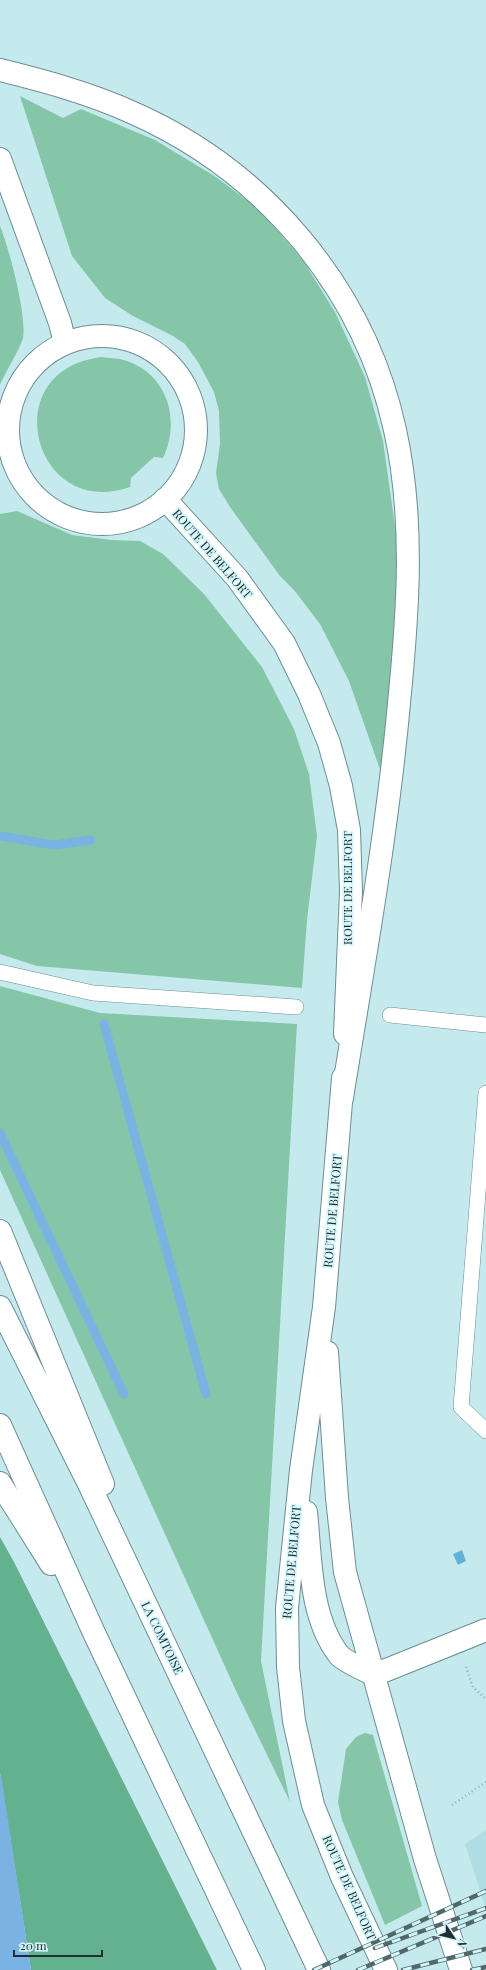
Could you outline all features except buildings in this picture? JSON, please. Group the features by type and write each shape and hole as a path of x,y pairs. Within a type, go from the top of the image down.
{"main road":[{"path":"0,70 50,83 131,112 207,154 243,180 303,239 323,267 366,340 381,382 395,429 403,474 407,526 408,577 405,648 392,784 342,1098"},
{"path":"0,158 60,323 65,344"},
{"path":"100,336 117,337 150,349 164,359 176,372 192,403 195,420 193,449 186,471 177,486 165,499 148,511 130,520 110,523 89,523 69,518 51,509 36,496 7,465 10,410 16,393 24,377 36,364 50,352 65,344 82,338 100,336"},
{"name":"ROUTE DE BELFORT","path":"165,499 237,578 284,643 329,743 341,786 349,830 351,892 342,1098 324,1307 301,1470 287,1608 288,1667 294,1721 313,1805 342,1877 386,1970"},
{"path":"0,1231 184,1684"},
{"name":"LA COMTOISE","path":"0,1307 89,1484 319,1970"},
{"name":"ROUTE DE BELFORT","path":"324,1307 337,1498 345,1572 425,1858 460,1970"},
{"path":"0,1425 95,1635 254,1970"},
{"path":"301,1470 315,1592 323,1626 340,1656 374,1675 486,1630"},
{"path":"0,1483 95,1635"}],"lane":[{"path":"0,972 93,993 296,1007"},
{"path":"390,1015 486,1025"},
{"path":"486,1093 461,1407 486,1430"}],"path":[{"path":"456,1642 473,1687 486,1700"},
{"path":"452,1805 486,1782"}],"shaded area":[{"path":"486,1830 486,1909 465,1844"}],"green space":[{"path":"20,96 63,118 81,109 155,140 216,177 261,211 304,262 335,312 365,377 383,441 397,540 395,628 383,778 349,681 320,624 294,590 280,576 230,507 219,489 216,473 220,444 219,411 214,392 198,362 185,344 173,336 133,316 105,298 72,256"},
{"path":"0,226 8,250 20,298 24,327 21,343 0,385"},
{"path":"101,357 120,359 136,365 149,373 159,385 166,398 170,412 171,427 163,458 154,457 131,478 130,487 98,492 72,484 53,468 41,446 37,421 42,396 57,375 83,361"},
{"path":"17,511 72,535 112,540 140,541 163,554 204,594 262,667 294,729 309,774 317,836 307,920 302,988 37,966 0,954 0,514"},
{"path":"0,986 100,1013 297,1024 261,1661 290,1802 237,1693 0,1170"},
{"path":"0,1537 14,1562 217,1970 31,1970 0,1773"},
{"path":"365,1733 373,1735 422,1906 385,1925 342,1820 338,1802 346,1749 356,1737"}],"water":[{"path":"0,1773 1,1775 31,1970 0,1970"}],"waterway":[{"path":"0,836 54,845 91,840"},
{"path":"104,1024 206,1394"},
{"path":"0,1133 124,1394"}],"railway":[{"path":"314,1970 486,1891"},
{"path":"375,1948 486,1908"},
{"path":"358,1970 486,1916"},
{"path":"403,1970 486,1949"},
{"path":"472,1970 486,1967"}]}
